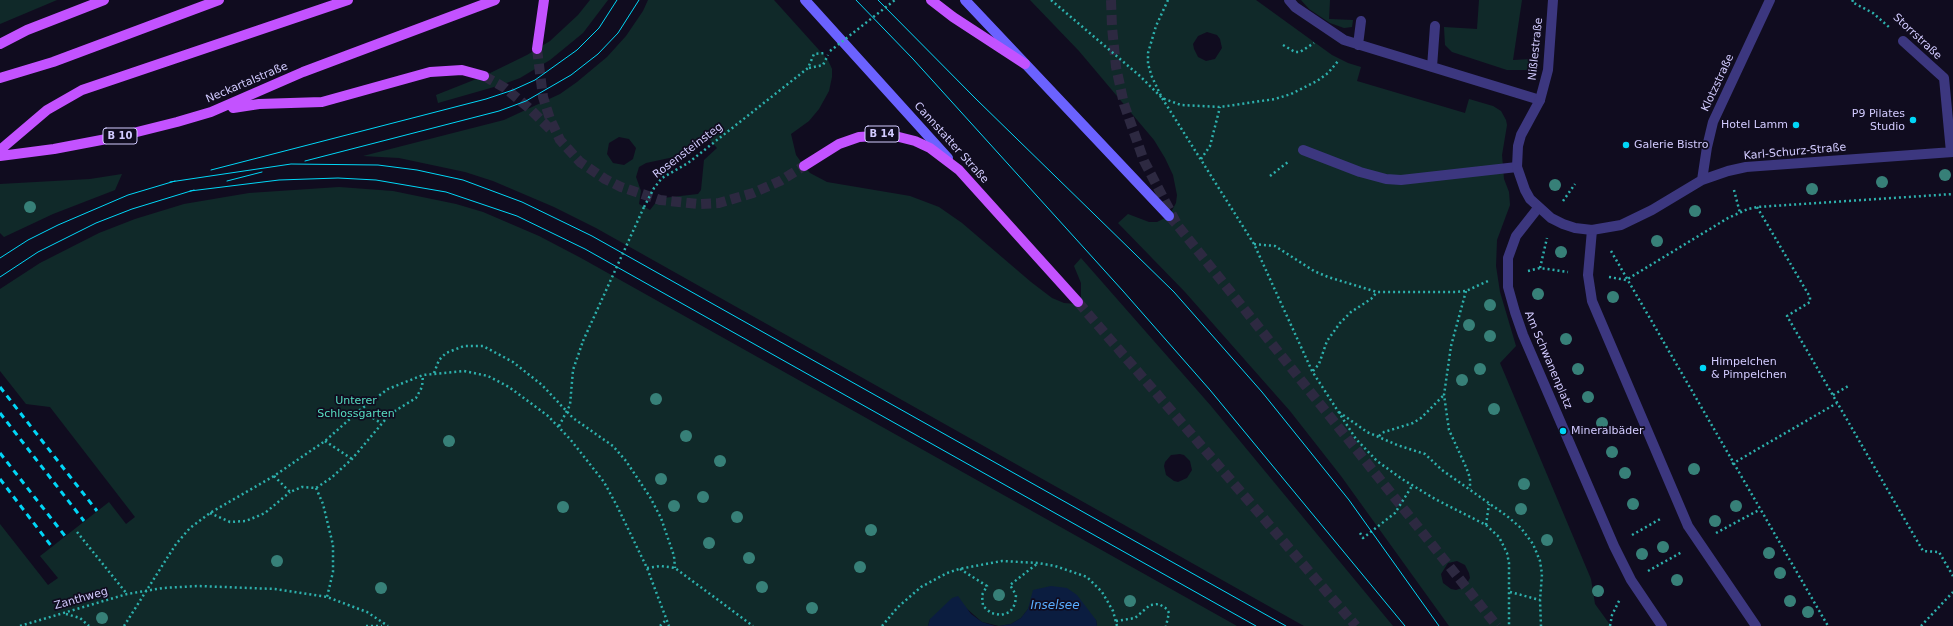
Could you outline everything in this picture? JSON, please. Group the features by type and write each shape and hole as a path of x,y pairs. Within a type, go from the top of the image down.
{"main road":[{"path":"0,44 27,30 104,0"},
{"path":"0,78 53,62 220,0"},
{"path":"0,150 47,110 82,90 348,0"},
{"name":"Neckartalstraße","path":"0,156 104,140 152,129 212,112 303,72 495,0"},
{"path":"537,49 544,0"},
{"name":"Cannstatter Straße","path":"804,0 1078,302"},
{"path":"931,0 953,17 1025,64"},
{"path":"965,0 1169,216"},
{"name":"B 10","path":"212,112 259,104 322,102 348,96 388,82 430,72 462,70 484,76"},
{"name":"B 14","path":"804,166 839,144 859,137 882,134 903,138 930,148 959,170"}],"street":[{"path":"1289,0 1295,7 1336,36 1354,43 1540,100"},
{"name":"Nißlestraße","path":"1538,208 1524,190 1517,167 1516,156 1521,136 1540,100 1548,70 1553,0"},
{"name":"Klotzstraße","path":"1702,180 1706,147 1713,122 1770,0"},
{"path":"1354,43 1361,21"},
{"path":"1432,67 1435,26"},
{"name":"Storrstraße","path":"1903,41 1944,78 1952,152"},
{"path":"1303,150 1360,172 1386,179 1401,180 1517,167"},
{"name":"Karl-Schurz-Straße","path":"1538,208 1551,218 1576,228 1596,230 1630,222 1702,180 1728,171 1764,164 1952,152"},
{"name":"Am Schwanenplatz","path":"1538,208 1516,236 1508,258 1507,276 1515,312 1522,335 1614,546 1631,580 1662,626"},
{"path":"1596,230 1588,275 1589,294 1679,508 1698,543 1756,626"}],"path":[{"name":"Rosensteinsteg","path":"559,426 571,401 575,362 583,341 654,188 662,178 688,163 808,68 823,65 830,51 895,0"},
{"path":"1051,0 1140,76 1162,98 1181,105 1220,108 1274,99 1305,87 1328,73 1354,43"},
{"path":"1168,0 1156,26 1148,53 1152,76 1162,98 1254,244 1312,371 1356,439 1365,450 1412,486 1486,525 1499,537 1507,553 1510,574 1509,626"},
{"name":"Storrstraße","path":"1853,0 1852,2 1873,13 1903,41"},
{"path":"1283,45 1295,52 1300,52 1315,42"},
{"name":"Rosensteinsteg","path":"808,68 814,54 830,51"},
{"path":"1201,158 1210,146 1220,108"},
{"path":"1626,280 1728,218 1757,207 1953,194"},
{"path":"1757,207 1810,297 1810,302 1787,316 1924,551 1939,552 1953,576"},
{"path":"1540,268 1551,218"},
{"path":"1596,230 1828,626"},
{"path":"1254,244 1268,244 1275,246 1314,271 1355,287 1377,292 1435,293 1466,291 1485,282 1540,268 1588,275"},
{"path":"1466,291 1451,346 1444,395 1449,430 1470,478 1470,490"},
{"path":"1312,371 1319,364 1327,341 1337,326 1350,312 1371,299 1377,292"},
{"path":"434,373 439,360 446,353 464,346 483,346 496,352 528,373 547,389 567,412 580,424 613,446 626,461 650,497 661,518 674,556 675,568"},
{"path":"124,626 183,535 190,528 210,513 274,476 325,441 360,410 388,390 423,375 464,371 477,373 498,380 548,416 559,426 604,482 627,525 647,568 669,626"},
{"path":"210,513 230,522 246,521 265,513 290,492 302,488 316,488 331,478 352,459 390,414 416,398 422,387 423,375"},
{"path":"1833,395 1850,385"},
{"path":"1379,436 1384,432 1413,423 1421,418 1444,395"},
{"path":"1732,464 1838,403"},
{"path":"360,410 381,423"},
{"path":"1338,411 1356,426 1397,445 1425,454 1442,470 1489,503 1521,528 1537,552 1542,574 1540,600 1541,626"},
{"path":"325,441 352,459"},
{"path":"274,476 290,492"},
{"path":"1360,533 1363,538 1395,513 1412,486"},
{"path":"316,488 325,511 333,545 333,572 327,597"},
{"path":"1486,525 1489,503"},
{"path":"1614,546 1679,508"},
{"path":"77,532 127,594"},
{"path":"882,626 898,606 921,587 947,573 1002,561 1038,563 1055,566 1087,577 1102,592 1113,611 1117,626"},
{"path":"960,569 987,586 982,595 984,606 991,613 1001,615 1010,612 1015,604 1016,595 1010,585 1038,563"},
{"path":"647,568 661,566 675,568 753,626"},
{"path":"1610,626 1612,615 1631,580"},
{"name":"Zanthweg","path":"20,626 127,594 146,590 184,587 233,587 288,591 327,597 367,612 388,626"},
{"path":"1510,592 1540,600"},
{"path":"1921,626 1953,592"},
{"path":"1116,621 1135,618 1150,605 1160,604 1167,609 1169,613 1166,626"},
{"path":"64,613 76,616 89,626"},
{"path":"660,626 666,619"},
{"path":"366,626 382,626"}],"green space":[{"path":"0,0 57,0 0,24"},
{"path":"590,0 608,0 583,33 550,60 520,78 438,103 436,95 484,76 527,55 550,41 578,15"},
{"path":"648,0 774,0 828,60 832,69 829,91 819,109 809,121 791,134 796,155 810,173 827,182 910,196 939,207 962,223 1031,282 1052,298 1064,303 1075,304 1081,299 1081,283 1074,266 1081,258 1211,406 1393,626 1304,626 596,228 554,207 493,181 465,172 399,158 363,156 504,120 560,94 607,57 626,36 643,11","holes":["619,137 629,139 636,148 633,159 624,165 613,163 607,154 609,143","709,139 717,148 704,160 701,190 698,194 663,198 657,201 650,210 639,204 641,191 636,177 639,167 646,163 674,157 689,151","1171,455 1184,455 1190,461 1192,470 1187,478 1178,482 1166,475 1164,466 1165,462"]},
{"path":"1030,0 1256,0 1332,55 1348,63 1361,67 1357,81 1465,113 1469,99 1493,106 1501,111 1507,125 1502,155 1504,179 1509,192 1510,205 1497,240 1496,266 1500,292 1516,346 1500,363 1591,579 1595,604 1611,626 1449,626 1341,476 1290,411 1185,292 1118,223 1128,214 1149,222 1157,222 1169,216 1176,203 1177,195 1173,175 1154,140 1079,51","holes":["1207,32 1217,35 1220,39 1222,48 1215,59 1206,61 1198,57 1193,44 1198,36","1457,561 1465,565 1470,578 1465,587 1456,590 1451,589 1443,583 1441,574 1448,563"]},
{"path":"1301,0 1330,0 1329,19 1353,20 1352,27 1344,28 1330,23 1309,9"},
{"path":"1479,0 1522,0 1513,60 1532,59 1530,70 1507,70 1452,52 1445,45 1444,27 1477,29"},
{"path":"122,174 115,190 53,214 4,237 0,233 0,184 90,179"},
{"name":"Unterer Schlossgarten","path":"339,187 393,191 456,204 483,212 539,236 581,258 1237,626 1097,626 1096,620 1033,596 1028,609 1021,618 1011,624 999,626 982,622 965,607 930,619 928,626 0,626 0,524 48,585 58,578 40,556 109,502 126,524 135,517 50,407 26,404 0,371 0,289 40,263 99,233 135,219 184,204 249,193"}],"water":[{"name":"Inselsee","path":"1051,586 1067,588 1077,595 1096,620 1097,626 999,626 1011,624 1021,618 1028,609 1033,590"},
{"path":"958,596 971,614 982,622 995,626 928,626 930,619 952,598"}],"tunnel":[{"path":"1111,0 1116,67 1124,104 1144,161 1178,226 1497,626"},
{"path":"537,49 543,97 550,119 560,140 580,162 605,179 621,187 660,200 699,204 719,203 753,193 780,181 804,166"},
{"path":"484,76 505,88 529,108 553,132"},
{"path":"1169,216 1178,226"},
{"path":"1078,302 1356,626"}],"tram line":[{"path":"211,170 486,99 513,90 535,80 577,50 599,28 617,0"},
{"path":"305,161 499,111 526,101 571,75 598,54 618,33 639,0"},
{"path":"856,0 913,59 1123,291 1210,390 1405,626"},
{"path":"878,0 976,99 1174,292 1262,392 1349,500 1439,626"},
{"path":"170,182 291,164 378,165 417,170 463,180 522,202 592,236 1286,626"},
{"path":"227,181 262,172"},
{"path":"190,191 279,180 338,178 376,180 446,192 517,216 585,249 1256,626"},
{"path":"0,258 28,240 58,225 128,195 175,181"},
{"path":"0,277 38,252 96,223 132,209 194,190"}],"railway":[{"path":"0,387 97,511"},
{"path":"0,413 84,521"},
{"path":"0,453 65,536"},
{"path":"0,479 52,547"}],"place":[{"name":"P9 Pilates Studio","path":"1913,120"},
{"name":"Hotel Lamm","path":"1796,125"},
{"name":"Galerie Bistro","path":"1626,145"},
{"name":"Himpelchen & Pimpelchen","path":"1703,368"},
{"name":"Mineralbäder","path":"1563,431"}]}
